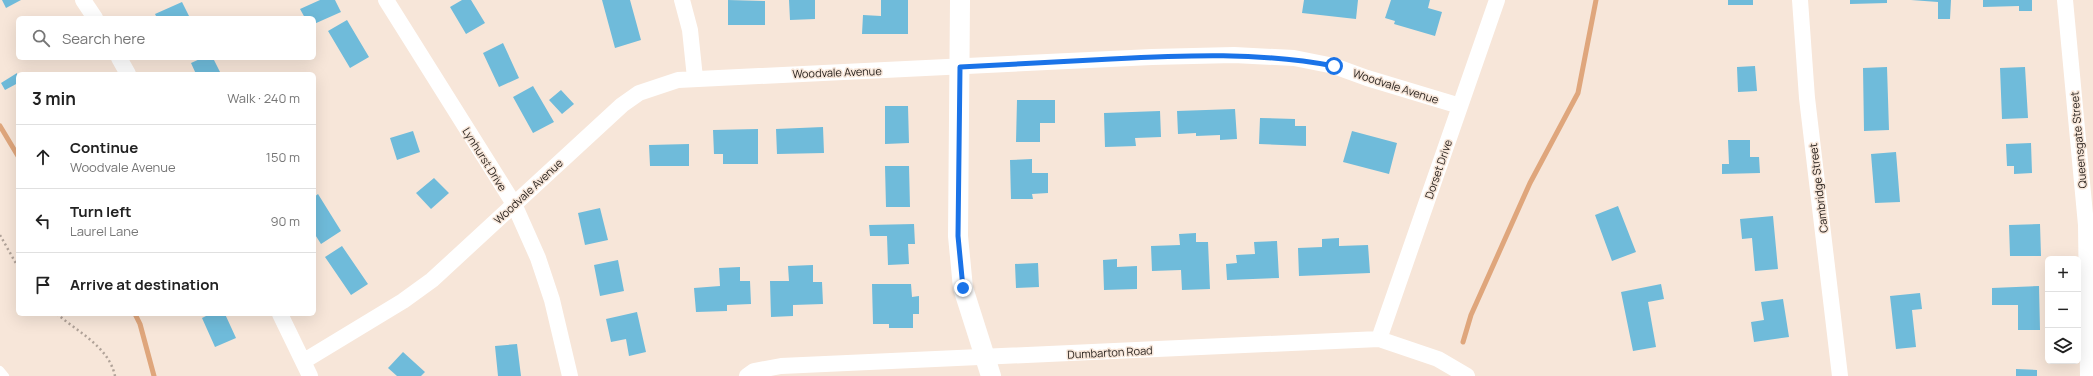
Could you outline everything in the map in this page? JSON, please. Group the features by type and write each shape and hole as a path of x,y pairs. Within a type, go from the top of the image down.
{"street":[{"path":"83,0 94,16"},
{"name":"Lynhurst Drive","path":"386,0 514,204 538,258 552,300 570,376"},
{"path":"682,0 690,30 695,78"},
{"path":"960,0 958,236 963,288 988,367"},
{"name":"Dorset Drive","path":"1379,339 1497,0"},
{"name":"Cambridge Street","path":"1800,0 1807,98 1840,376"},
{"name":"Queensgate Street","path":"2065,0 2086,225 2088,376"},
{"name":"Woodvale Avenue","path":"304,361 403,301 421,288 622,105 651,88 678,80 1152,57 1234,55 1294,58 1334,66 1367,78 1460,106"},
{"path":"120,60 127,72"},
{"path":"281,316 310,376"},
{"name":"Dumbarton Road","path":"747,376 754,371 781,366 988,367 1379,339 1438,359 1467,376"}],"lane":[{"path":"0,370 5,376"}],"path":[{"path":"0,235 16,263"},
{"path":"59,316 94,343 107,356 115,376"}],"building":[{"path":"2,0 21,0 6,8"},
{"path":"320,0 335,0 341,12 316,23 316,16 304,16 300,9"},
{"path":"462,0 471,0 485,23 466,34 450,7"},
{"path":"602,0 630,0 641,40 615,48"},
{"path":"728,0 765,1 765,25 728,25"},
{"path":"789,0 815,0 815,19 790,20"},
{"path":"881,0 908,0 908,34 862,34 863,15 881,16"},
{"path":"1304,0 1358,0 1356,19 1302,13"},
{"path":"1391,0 1430,0 1428,8 1442,12 1435,36 1394,24 1395,21 1385,18"},
{"path":"1728,0 1753,0 1753,5 1728,5"},
{"path":"1850,0 1887,0 1887,3 1850,4"},
{"path":"1911,0 1951,0 1950,19 1938,19 1938,2"},
{"path":"1983,0 2032,0 2032,11 2019,11 2019,6 1983,7"},
{"path":"182,2 189,16 156,16 155,14"},
{"path":"347,20 369,57 350,68 328,31"},
{"path":"503,43 519,78 499,87 483,53"},
{"path":"198,60 214,60 220,72 195,72 191,63"},
{"path":"1755,66 1757,91 1738,92 1737,67"},
{"path":"1887,67 1889,130 1864,131 1863,68"},
{"path":"2025,67 2028,118 2002,119 2000,68"},
{"path":"16,74 16,84 5,90 1,83"},
{"path":"533,86 554,122 533,133 513,97"},
{"path":"561,90 574,104 562,114 549,100"},
{"path":"1017,100 1055,100 1055,123 1040,123 1040,142 1016,142"},
{"path":"885,106 908,106 909,143 885,144"},
{"path":"1235,109 1237,139 1220,140 1220,135 1196,136 1196,133 1178,134 1177,111"},
{"path":"1160,111 1161,137 1135,138 1136,146 1105,147 1104,113"},
{"path":"1260,118 1295,119 1295,126 1306,126 1306,146 1259,144"},
{"path":"823,127 824,153 777,154 776,129"},
{"path":"758,129 758,164 723,164 723,154 714,154 713,130"},
{"path":"413,131 420,152 397,160 390,138"},
{"path":"1352,131 1397,143 1389,174 1343,162"},
{"path":"1728,140 1750,140 1750,157 1759,157 1760,173 1722,174 1722,164 1729,164"},
{"path":"2031,143 2032,173 2014,174 2014,166 2007,166 2006,144"},
{"path":"689,144 689,166 650,166 649,145"},
{"path":"1896,152 1900,202 1875,203 1871,154"},
{"path":"1032,159 1032,173 1048,173 1048,193 1032,194 1033,199 1011,199 1010,160"},
{"path":"885,166 909,166 910,207 886,207"},
{"path":"434,178 449,193 431,209 416,193"},
{"path":"318,194 341,231 321,244 316,236 316,196"},
{"path":"1618,206 1636,252 1612,261 1595,215"},
{"path":"600,208 608,240 585,245 578,213"},
{"path":"1773,216 1778,269 1755,271 1752,238 1742,239 1740,219"},
{"path":"914,224 915,244 908,244 909,264 888,265 887,236 870,236 869,225"},
{"path":"2040,224 2041,256 2010,256 2009,225"},
{"path":"1196,233 1196,242 1208,242 1210,289 1182,290 1181,270 1152,271 1151,246 1180,245 1179,234"},
{"path":"1339,238 1339,246 1368,245 1370,273 1299,276 1298,248 1322,247 1322,239"},
{"path":"1277,241 1279,278 1227,280 1226,264 1237,263 1236,255 1255,254 1254,242"},
{"path":"342,246 368,284 351,295 325,257"},
{"path":"1117,259 1117,267 1137,266 1137,289 1104,290 1103,260"},
{"path":"618,260 624,291 600,296 594,265"},
{"path":"1038,263 1039,287 1016,288 1015,264"},
{"path":"813,265 813,282 822,282 823,304 793,305 793,316 771,317 770,281 789,281 788,266"},
{"path":"740,267 740,281 750,281 751,304 727,305 727,311 696,312 694,288 720,286 719,268"},
{"path":"872,284 911,284 912,297 919,296 919,314 913,314 913,328 889,328 889,324 873,324"},
{"path":"1661,284 1664,299 1648,302 1656,347 1633,351 1621,292"},
{"path":"2039,286 2040,330 2018,330 2018,305 1992,305 1992,288"},
{"path":"1920,293 1922,309 1912,310 1916,347 1896,349 1890,296"},
{"path":"1783,299 1789,337 1754,342 1751,322 1764,320 1761,302"},
{"path":"637,312 646,352 629,356 626,339 611,342 606,319"},
{"path":"206,316 226,316 236,338 215,347 202,318"},
{"path":"517,344 521,376 498,376 495,346"},
{"path":"403,352 425,372 421,376 397,376 388,368"},
{"path":"2016,369 2037,370 2037,376 2016,376"}],"waterway":[{"path":"1463,342 1471,315 1530,183 1578,93 1596,0"},
{"path":"0,126 16,153"},
{"path":"136,316 140,324 154,376"}],"route":[{"path":"963,288 958,236 960,67 1152,57 1234,55 1294,58 1334,66"}]}
